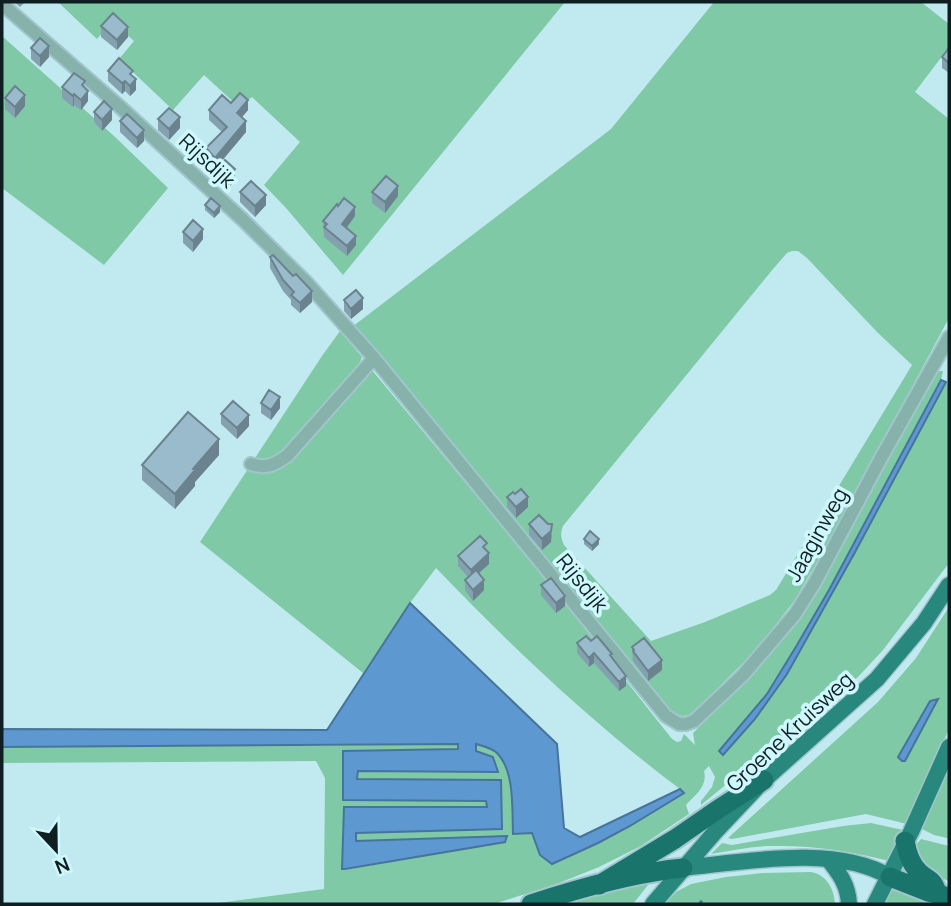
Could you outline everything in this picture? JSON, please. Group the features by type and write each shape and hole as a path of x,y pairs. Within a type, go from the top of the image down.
{"highway":[{"path":"599,885 676,839 764,780"},
{"path":"905,841 915,867 921,874 933,880 944,896"},
{"path":"531,904 656,870 683,867"},
{"path":"890,877 944,896"}],"main road":[{"name":"Groene Kruisweg","path":"653,904 683,867 764,780 877,680 924,623 949,585"},
{"path":"875,904 949,747"},
{"path":"683,867 777,858 828,859 862,866 890,877"},
{"path":"828,859 843,879 849,904"}],"street":[{"name":"Rijsdijk","path":"2,4 119,106 307,283 374,359 666,716 674,722 686,724"},
{"name":"Jaaginweg","path":"686,724 694,721 743,675 795,614 949,337"},
{"path":"251,464 260,467 274,465 286,456 374,359"}],"green space":[{"path":"58,2 565,2 343,275 264,185 300,142 252,97 239,107 204,75 173,110 119,59 134,41 112,22 97,39"},
{"path":"714,2 921,2 949,24 949,47 915,92 949,119 949,318 830,540 794,601 758,648 691,715 671,713 352,327 611,129","holes":["798,251 912,365 776,590 705,622 651,641 564,545 561,531 773,269 787,253"]},
{"path":"2,36 168,188 104,265 2,188"},
{"path":"340,331 362,357 356,372 275,462 253,461 322,356"},
{"path":"371,369 677,742 681,741 684,734 695,745 693,733 757,669 803,610 864,506 933,376 939,371 943,371 941,380 829,590 767,694 723,754 773,695 854,554 946,382 949,384 949,563 883,650 858,677 701,805 715,777 709,766 704,771 702,786 686,805 689,814 641,846 599,867 494,904 210,904 324,889 325,778 316,761 2,763 2,746 458,744 458,750 343,751 344,800 487,801 487,807 344,807 344,870 504,842 357,841 356,833 502,829 501,780 357,779 358,772 498,772 494,757 476,750 476,743 495,751 507,765 510,782 540,854 553,864 630,826 683,793 615,738 554,683 436,568 363,673 200,542 248,469 270,473 290,462"},
{"path":"949,607 949,729 907,824 866,814 728,838 878,702 916,658"},
{"path":"949,763 949,842 947,838 920,828"},
{"path":"871,823 903,830 889,861 801,847 756,847 711,854 722,843 732,845"},
{"path":"921,839 949,846 949,881 931,872 923,864 915,846"},
{"path":"811,872 821,876 829,884 835,904 664,904 676,892 691,884 763,873"},
{"path":"646,881 648,885 633,904 567,904"},
{"path":"895,887 939,904 884,904"}],"water":[{"path":"941,380 946,382 787,674 755,719 723,755 719,751 767,694 829,590"},
{"path":"410,603 557,744 564,828 580,837 680,789 684,793 630,826 552,864 540,855 532,833 513,834 507,770 495,751 476,744 476,751 493,757 498,772 358,771 357,779 501,780 502,829 356,833 356,841 507,836 505,842 342,869 344,807 487,807 486,801 343,800 343,751 458,749 458,744 2,747 2,729 327,730"},
{"path":"938,699 905,761 902,761 898,757 930,701"}],"building":[{"path":"113,13 128,27 117,40 101,26"},
{"path":"40,38 49,46 40,56 31,48"},
{"path":"949,48 949,63 942,57"},
{"path":"119,58 133,71 130,74 136,79 130,86 108,71"},
{"path":"74,73 85,81 82,85 88,91 81,100 62,87"},
{"path":"15,86 25,95 15,107 5,98"},
{"path":"240,93 248,100 237,113 246,121 215,158 206,148 227,127 209,110 222,95 231,103"},
{"path":"104,101 112,109 102,120 94,112"},
{"path":"169,108 180,117 169,129 158,119"},
{"path":"127,114 144,130 137,138 120,121"},
{"path":"225,160 235,169 226,180 215,170"},
{"path":"386,176 398,186 385,202 372,192"},
{"path":"251,181 266,195 255,206 240,192"},
{"path":"211,198 220,206 214,213 205,205"},
{"path":"344,198 355,207 342,224 356,236 347,246 324,227 327,224 323,221"},
{"path":"193,220 203,229 193,241 183,232"},
{"path":"273,255 312,291 300,303 291,295 294,292 283,280 270,257"},
{"path":"356,290 363,298 351,309 344,300"},
{"path":"269,390 280,397 271,410 261,403"},
{"path":"233,401 249,415 237,428 221,414"},
{"path":"188,412 219,439 175,494 142,465"},
{"path":"521,489 528,497 516,507 507,497"},
{"path":"539,515 548,524 552,524 551,531 542,539 529,524"},
{"path":"590,531 599,539 592,546 584,539"},
{"path":"480,536 487,543 483,547 489,553 471,570 458,556"},
{"path":"476,570 484,580 473,590 465,580"},
{"path":"551,578 565,596 556,603 541,585"},
{"path":"586,636 591,641 597,636 612,654 610,655 626,676 619,682 594,653 589,658 577,643"},
{"path":"644,638 662,660 648,671 632,647"}]}
